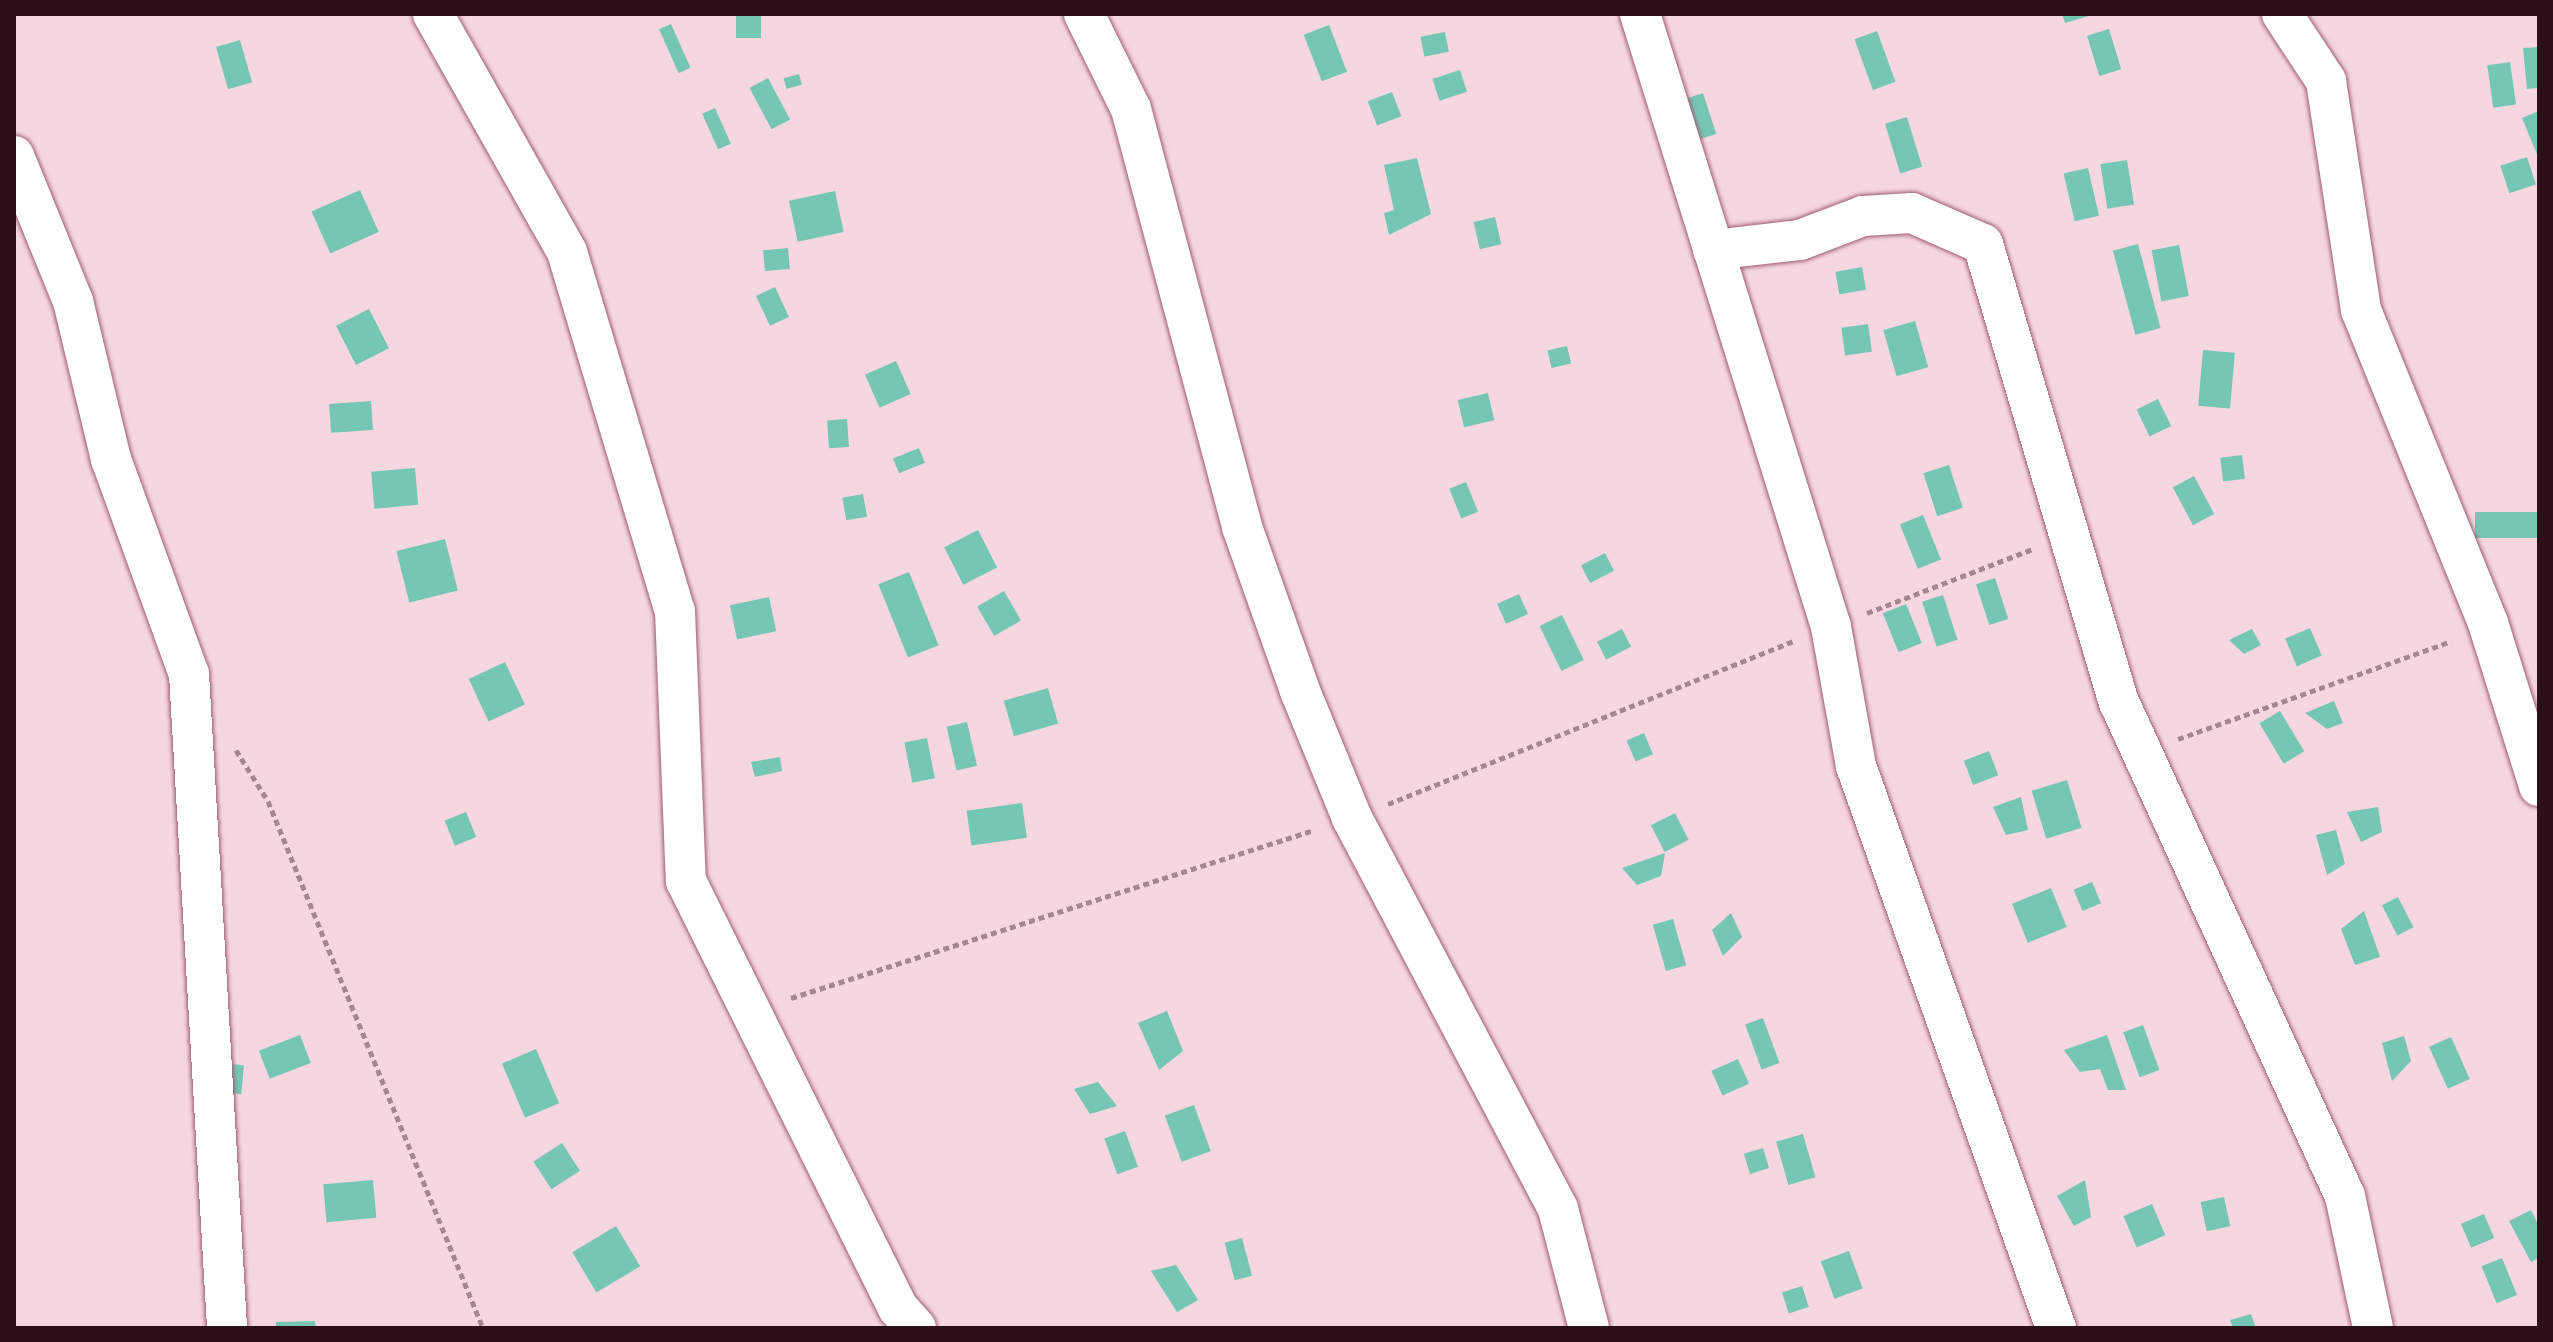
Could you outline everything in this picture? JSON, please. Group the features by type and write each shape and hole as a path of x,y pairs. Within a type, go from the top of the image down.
{"street":[{"path":"433,14 567,252 675,611 686,881 748,1012 898,1308 916,1328"},
{"path":"1084,14 1131,109 1242,527 1352,818 1558,1209 1589,1328"},
{"path":"1640,14 1831,627 1856,766 2056,1328"},
{"path":"2282,14 2326,81 2361,310 2488,623 2539,786"},
{"path":"14,156 73,301 111,459 189,674 227,1328"},
{"path":"1713,250 1800,240 1863,216 1912,213 1983,244 2139,752 2345,1196 2373,1328"}],"path":[{"path":"748,1012 1352,818 1831,627 2074,534"},
{"path":"2139,752 2413,658 2488,623"},
{"path":"228,738 268,801 483,1328"}],"building":[{"path":"736,14 761,14 761,38 736,38"},
{"path":"2062,14 2091,14 2092,15 2065,23"},
{"path":"671,24 691,68 679,73 659,29"},
{"path":"1329,25 1347,72 1322,81 1304,35"},
{"path":"2109,29 2121,69 2099,76 2087,36"},
{"path":"1877,31 1895,82 1873,90 1854,39"},
{"path":"1445,32 1449,52 1424,56 1420,37"},
{"path":"240,40 252,82 228,89 216,47"},
{"path":"2539,47 2539,88 2527,89 2523,48"},
{"path":"2510,62 2516,105 2493,108 2487,65"},
{"path":"1460,70 1467,92 1440,101 1432,79"},
{"path":"799,74 802,85 786,89 784,78"},
{"path":"768,78 790,119 772,129 749,88"},
{"path":"1392,92 1401,116 1377,126 1368,101"},
{"path":"1703,93 1716,134 1693,141 1680,100"},
{"path":"715,108 731,144 718,149 702,114"},
{"path":"2539,111 2539,159 2522,118"},
{"path":"1907,117 1922,167 1900,173 1885,124"},
{"path":"2527,157 2536,185 2509,193 2500,166"},
{"path":"1417,158 1431,214 1389,235 1384,213 1394,210 1384,165"},
{"path":"2127,160 2134,204 2107,209 2100,164"},
{"path":"2088,168 2099,216 2075,221 2064,174"},
{"path":"360,190 379,232 330,254 312,212"},
{"path":"835,191 844,232 798,242 789,201"},
{"path":"1495,217 1501,244 1480,249 1474,222"},
{"path":"2138,244 2161,328 2135,335 2113,251"},
{"path":"2179,245 2189,296 2161,301 2152,250"},
{"path":"788,248 790,269 765,271 763,250"},
{"path":"1862,267 1866,290 1839,294 1835,272"},
{"path":"775,287 789,317 770,326 756,296"},
{"path":"369,309 389,348 356,365 336,326"},
{"path":"1915,321 1928,367 1897,376 1883,330"},
{"path":"1868,324 1872,352 1845,355 1841,328"},
{"path":"1567,346 1571,364 1552,368 1548,350"},
{"path":"2203,350 2235,353 2230,409 2198,406"},
{"path":"896,361 911,394 880,408 865,375"},
{"path":"1488,393 1494,420 1464,427 1458,400"},
{"path":"2158,399 2171,426 2150,436 2136,410"},
{"path":"371,401 373,430 331,433 329,404"},
{"path":"847,419 849,447 829,448 827,420"},
{"path":"919,448 925,463 899,473 893,458"},
{"path":"2242,455 2245,479 2223,482 2220,458"},
{"path":"1949,465 1963,508 1937,516 1923,473"},
{"path":"415,468 418,505 374,509 371,472"},
{"path":"2194,476 2214,514 2193,525 2173,487"},
{"path":"1466,482 1478,512 1461,518 1449,489"},
{"path":"863,494 867,517 846,520 842,498"},
{"path":"2475,512 2539,512 2539,538 2475,538"},
{"path":"1923,515 1941,560 1918,569 1900,524"},
{"path":"978,530 997,567 963,585 944,547"},
{"path":"445,539 458,590 409,603 396,551"},
{"path":"1605,553 1614,571 1590,583 1581,565"},
{"path":"909,572 939,645 908,658 878,584"},
{"path":"1995,578 2008,619 1989,625 1976,584"},
{"path":"1004,591 1021,620 994,636 977,606"},
{"path":"1519,594 1528,614 1506,624 1497,604"},
{"path":"1943,595 1958,640 1937,646 1922,602"},
{"path":"769,597 776,631 737,640 730,605"},
{"path":"1906,604 1922,643 1899,652 1883,613"},
{"path":"1562,615 1584,660 1561,671 1540,626"},
{"path":"2310,628 2322,656 2297,666 2285,639"},
{"path":"1622,629 1631,647 1606,660 1597,642"},
{"path":"2252,629 2261,645 2244,654 2229,640"},
{"path":"505,662 525,705 489,722 469,679"},
{"path":"1048,688 1058,724 1014,736 1004,701"},
{"path":"2334,701 2343,723 2327,729 2305,713"},
{"path":"2280,711 2304,751 2284,764 2259,723"},
{"path":"967,722 977,766 957,771 947,727"},
{"path":"1644,733 1653,754 1635,762 1627,740"},
{"path":"927,738 935,778 912,783 904,742"},
{"path":"1989,751 1998,775 1973,785 1964,761"},
{"path":"780,757 782,771 755,777 751,762"},
{"path":"2067,780 2082,828 2046,839 2032,791"},
{"path":"2021,797 2028,830 2006,835 1993,807"},
{"path":"1022,803 1027,838 971,845 967,811"},
{"path":"2378,807 2382,832 2361,842 2347,812"},
{"path":"466,812 476,837 455,846 445,821"},
{"path":"1675,813 1689,840 1665,852 1651,825"},
{"path":"2336,830 2345,864 2327,875 2316,835"},
{"path":"1665,853 1661,876 1637,885 1622,868"},
{"path":"2092,882 2101,903 2083,911 2074,890"},
{"path":"2051,888 2067,927 2028,943 2012,904"},
{"path":"2398,897 2413,927 2397,935 2382,905"},
{"path":"2364,911 2380,957 2355,965 2341,929"},
{"path":"1731,913 1742,937 1723,956 1712,930"},
{"path":"1673,919 1686,965 1666,971 1653,925"},
{"path":"1167,1011 1183,1051 1159,1070 1138,1023"},
{"path":"1763,1018 1779,1063 1762,1070 1745,1024"},
{"path":"2143,1025 2159,1070 2140,1077 2123,1032"},
{"path":"300,1035 311,1063 270,1079 259,1051"},
{"path":"2107,1035 2126,1090 2108,1090 2100,1069 2080,1072 2064,1050"},
{"path":"2404,1036 2411,1061 2392,1081 2382,1043"},
{"path":"2451,1037 2470,1079 2448,1089 2429,1047"},
{"path":"536,1049 559,1103 525,1118 502,1063"},
{"path":"1738,1059 1749,1084 1722,1095 1712,1071"},
{"path":"219,1063 244,1065 241,1094 216,1092"},
{"path":"1098,1082 1117,1106 1090,1114 1074,1089"},
{"path":"1194,1105 1211,1151 1182,1162 1165,1116"},
{"path":"1125,1131 1138,1167 1117,1174 1104,1139"},
{"path":"1803,1134 1815,1177 1788,1185 1776,1142"},
{"path":"562,1143 580,1171 551,1189 533,1162"},
{"path":"1763,1148 1769,1168 1750,1174 1744,1154"},
{"path":"373,1180 376,1218 327,1222 323,1184"},
{"path":"2085,1180 2091,1217 2074,1226 2057,1196"},
{"path":"2224,1197 2230,1226 2207,1231 2201,1202"},
{"path":"2152,1204 2165,1235 2137,1247 2123,1216"},
{"path":"2531,1210 2539,1226 2539,1258 2531,1262 2509,1221"},
{"path":"2484,1214 2494,1238 2471,1248 2461,1224"},
{"path":"616,1226 640,1266 596,1293 572,1252"},
{"path":"1242,1238 1252,1276 1235,1280 1225,1243"},
{"path":"1849,1251 1863,1289 1834,1299 1821,1261"},
{"path":"2502,1258 2517,1295 2497,1303 2482,1266"},
{"path":"1176,1265 1198,1300 1177,1312 1151,1271"},
{"path":"1802,1286 1809,1307 1789,1313 1782,1292"},
{"path":"2251,1314 2256,1328 2233,1328 2230,1320"},
{"path":"315,1321 316,1328 276,1328 276,1322"}]}
